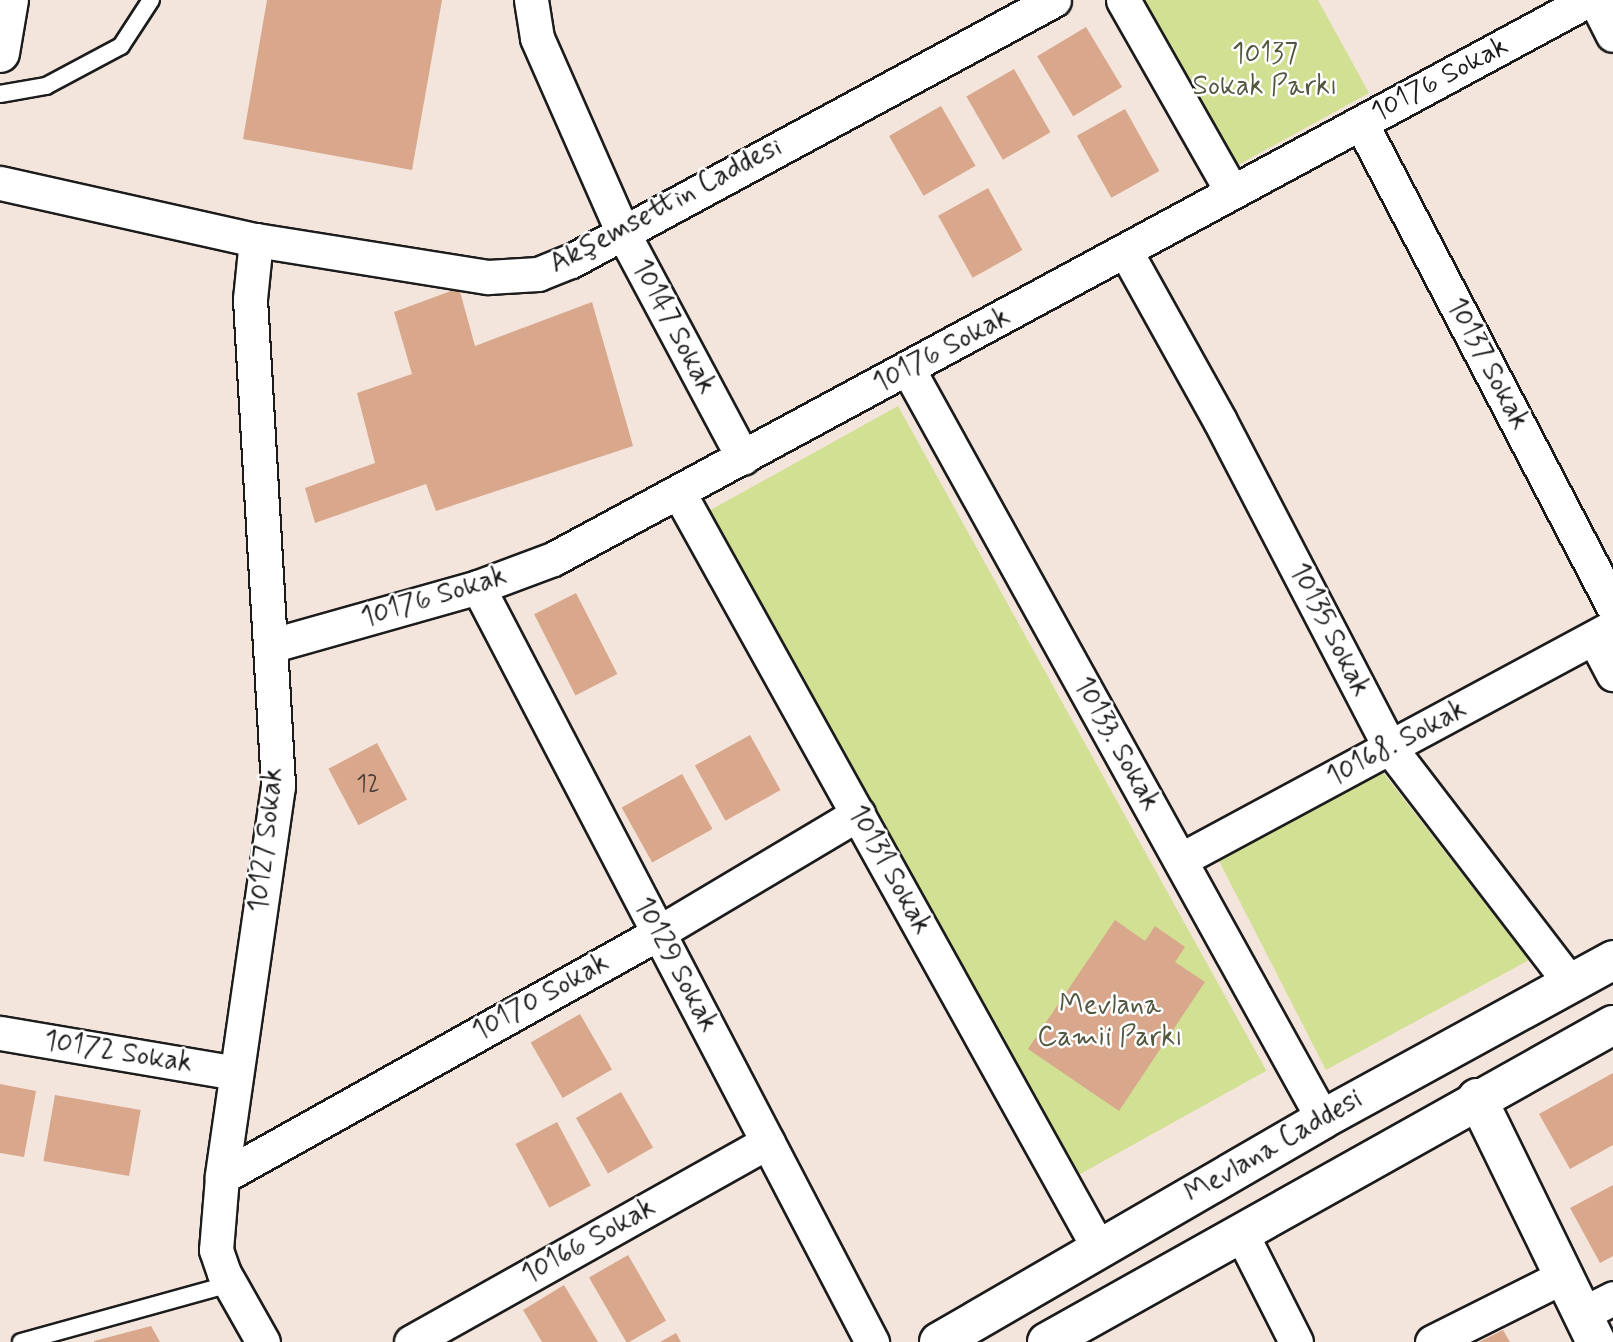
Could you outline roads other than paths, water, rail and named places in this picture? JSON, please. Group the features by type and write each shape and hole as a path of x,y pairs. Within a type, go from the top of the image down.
{"street":[{"path":"0,53 9,0"},
{"name":"10147 Sokak","path":"531,0 537,38 622,231 743,458"},
{"name":"Akşemsettin Caddesi","path":"0,183 256,240 488,277 537,274 570,261 1054,0"},
{"path":"1123,0 1232,192"},
{"name":"10176 Sokak","path":"273,645 478,587 553,559 1588,0"},
{"path":"1595,0 1613,35"},
{"name":"10137 Sokak","path":"1361,123 1613,606"},
{"name":"10127 Sokak","path":"256,240 250,299 273,645 278,786 222,1177 216,1250 230,1284 263,1342"},
{"name":"10135 Sokak","path":"1126,251 1220,421 1390,748 1570,983"},
{"name":"10133. Sokak","path":"908,369 1323,1119"},
{"name":"10131 Sokak","path":"679,493 1098,1247"},
{"name":"10129 Sokak","path":"478,587 872,1342"},
{"path":"1603,632 1613,674"},
{"name":"10168. Sokak","path":"1180,860 1603,632"},
{"name":"10170 Sokak","path":"222,1177 658,933 858,814"},
{"name":"Mevlana Caddesi","path":"939,1342 1098,1247 1323,1119 1613,960"},
{"name":"Mevlana Caddesi","path":"1047,1342 1477,1098 1613,1025"},
{"name":"10172 Sokak","path":"0,1033 236,1073"},
{"path":"1477,1098 1564,1276 1597,1318"},
{"name":"10166 Sokak","path":"411,1342 768,1142"},
{"path":"1240,1231 1296,1342"},
{"path":"1432,1342 1564,1276"}],"lane":[{"path":"0,94 46,86 121,46 151,0"},
{"path":"21,1342 230,1284"}],"park label":[{"name":"10137 Sokak Parkı","path":"1265,71"},
{"name":"Mevlana Camii Parkı","path":"1110,1022"}]}
